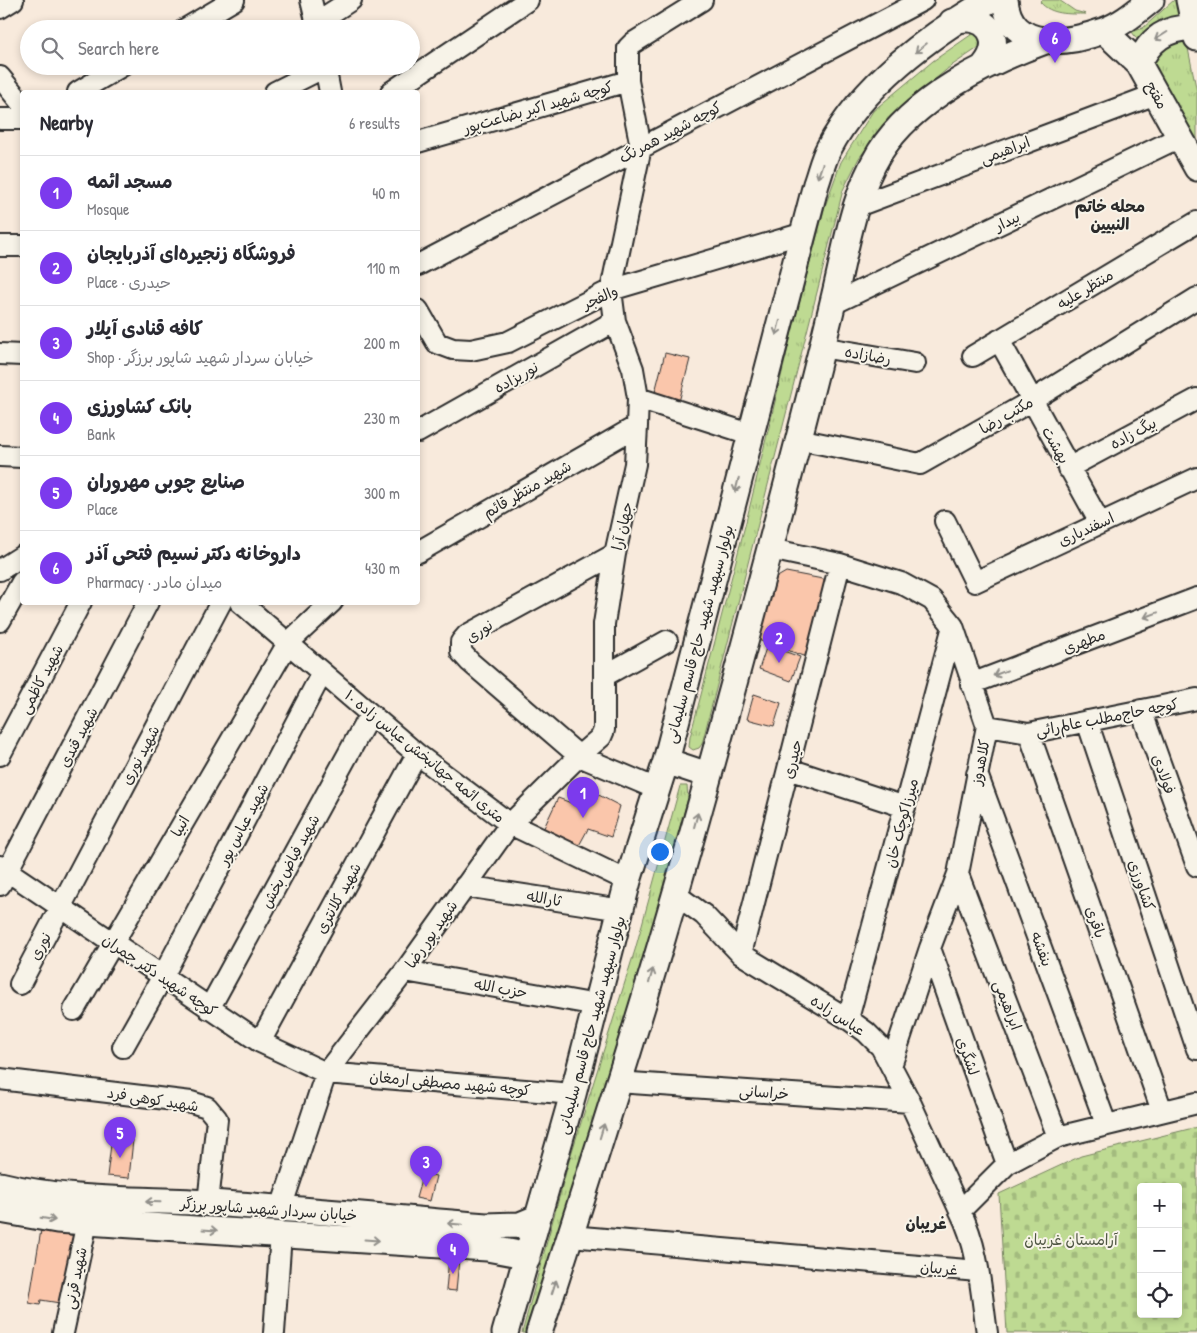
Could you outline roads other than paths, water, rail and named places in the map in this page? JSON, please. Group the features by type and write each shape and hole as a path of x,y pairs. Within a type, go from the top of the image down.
{"main road":[{"name":"بولوار سپهبد شهید حاج قاسم سلیمانی","path":"505,1333 574,1094 628,882 666,761 750,434 816,184 827,150 864,98 887,76 952,22 990,0"},
{"path":"1005,0 1008,15 1014,26 1022,34 1045,41"},
{"path":"539,1333 645,997 708,775 770,549 833,304 854,207 882,150 898,129 929,102 984,66 1045,41 1080,38 1104,31 1132,17 1151,0"},
{"path":"1139,64 1148,46 1156,38 1174,29 1196,33 1189,0"},
{"path":"952,22 962,18 972,18 982,22 989,29 993,38 994,48 984,66"},
{"name":"مفتح","path":"1104,31 1139,64 1197,168"},
{"path":"666,761 708,775"},
{"name":"خیابان سردار شهید شاپور برزگر","path":"0,1185 63,1196 104,1200 208,1203 281,1208 486,1237 526,1259"},
{"path":"281,1208 281,1234"},
{"name":"خیابان سردار شهید شاپور برزگر","path":"0,1210 57,1220 281,1234 486,1237 537,1218"}],"street":[{"path":"0,8 12,0"},
{"path":"200,20 234,0"},
{"path":"311,0 316,20"},
{"path":"326,20 351,0"},
{"path":"420,73 528,0"},
{"name":"کوچه شهید اکبر بضاعت‌پور","path":"420,141 628,81 628,48 702,0"},
{"name":"کوچه شهید همرنگ","path":"420,264 923,0"},
{"path":"81,90 107,75"},
{"path":"279,90 309,75"},
{"path":"327,75 330,90"},
{"path":"394,90 416,75"},
{"path":"0,77 20,102"},
{"path":"628,81 641,147"},
{"name":"ابراهیمی","path":"854,207 1156,94"},
{"path":"0,119 20,119"},
{"name":"بیدار","path":"833,304 1180,137"},
{"name":"جهان آرا","path":"579,756 601,737 604,730 604,624 615,554 632,482 638,398 633,369 615,321 611,290 641,147"},
{"name":"منتظر علیه","path":"973,356 1197,222"},
{"name":"والفجر","path":"420,314 436,343 453,349 471,350 508,342 611,290 804,233"},
{"path":"0,246 20,246"},
{"name":"مکتب رضا","path":"798,439 920,464 1032,401 1197,298"},
{"name":"نوریزاده","path":"420,431 615,321"},
{"name":"بهشت","path":"1000,340 1068,468 1100,523"},
{"name":"رضازاده","path":"821,347 915,363"},
{"path":"0,354 20,355"},
{"path":"638,398 750,434"},
{"name":"بیگ زاده","path":"1068,468 1197,399"},
{"name":"شهید منتظر قائم","path":"420,551 637,426"},
{"path":"0,456 20,457"},
{"name":"اسفندیاری","path":"945,521 975,582 1197,478"},
{"name":"کلاهدوز","path":"770,549 840,564 901,583 932,600 953,626 971,684 987,726 958,874 930,948 891,1066"},
{"name":"نوری","path":"579,756 470,662 461,652 461,642 467,635 615,554"},
{"path":"0,570 20,557"},
{"name":"حیدری","path":"741,954 840,564"},
{"path":"0,621 20,586"},
{"name":"مطهری","path":"971,684 1197,598"},
{"name":"شهید کاظمی","path":"0,755 79,605"},
{"name":"شهید قندی","path":"2,874 146,605"},
{"name":"شهید نوری","path":"60,907 219,605"},
{"name":"۱۰ متری ائمه جهانبخش عباس زاده","path":"244,605 417,754 510,824 628,882"},
{"path":"288,643 329,605"},
{"name":"میرزاکوچک خان","path":"848,1019 953,626"},
{"path":"604,676 668,641"},
{"name":"انبیا","path":"74,1010 288,643"},
{"name":"شهید عباس پور","path":"123,1046 163,976 322,673"},
{"name":"کوچه حاج‌مطلب عالم‌رائی","path":"987,726 1029,733 1197,699"},
{"name":"فولادی","path":"1141,710 1197,866"},
{"name":"شهید فیاض بخش","path":"209,1009 370,714"},
{"name":"کشاورزی","path":"1087,721 1197,1049"},
{"name":"باقری","path":"1029,733 1162,1111"},
{"name":"شهید کلانتری","path":"260,1042 417,754"},
{"path":"579,756 657,789"},
{"name":"شهید پور رضا","path":"281,1208 326,1073 405,971 510,824 579,756"},
{"path":"789,770 905,808"},
{"name":"بنفشه","path":"977,774 1106,1124"},
{"name":"کوچه شهید دکتر چمران","path":"2,874 60,907 260,1042 326,1073"},
{"name":"ابراهیمی","path":"958,874 1058,1138"},
{"name":"ثارالله","path":"465,886 622,910"},
{"name":"عباس زاده","path":"674,894 704,915 741,954 848,1019 866,1032 881,1047 910,1102 960,1211"},
{"name":"نوری","path":"20,984 60,907"},
{"name":"لشگری","path":"930,948 1007,1164"},
{"name":"حزب الله","path":"405,971 598,1005"},
{"name":"کوچه شهید مصطفی ارمغان","path":"326,1073 574,1094"},
{"name":"شهید کوهی فرد","path":"0,1079 191,1102 207,1107 217,1119 208,1203"},
{"name":"خراسانی","path":"617,1082 910,1102"},
{"path":"960,1211 1007,1164 1058,1138 1106,1124 1197,1103"},
{"name":"غریبان","path":"570,1236 978,1271 968,1227 960,1211"},
{"name":"شهید قرنی","path":"64,1333 87,1222"},
{"path":"274,1333 281,1234"},
{"path":"978,1271 987,1333"}],"place":[{"name":"داروخانه دکتر نسیم فتحی آذر","path":"1055,63"},
{"name":"فروشگاه زنجیره‌ای آذربایجان","path":"779,663"},
{"name":"مسجد ائمه","path":"583,818"},
{"name":"صنایع چوبی مهروران","path":"120,1158"},
{"name":"کافه قنادی آیلار","path":"426,1187"},
{"name":"بانک کشاورزی","path":"453,1274"}],"district":[{"name":"محله خاتم النبیین","path":"1110,215"},
{"name":"غریبان","path":"926,1223"}],"park label":[{"name":"آرامستان غریبان","path":"1071,1239"}]}
